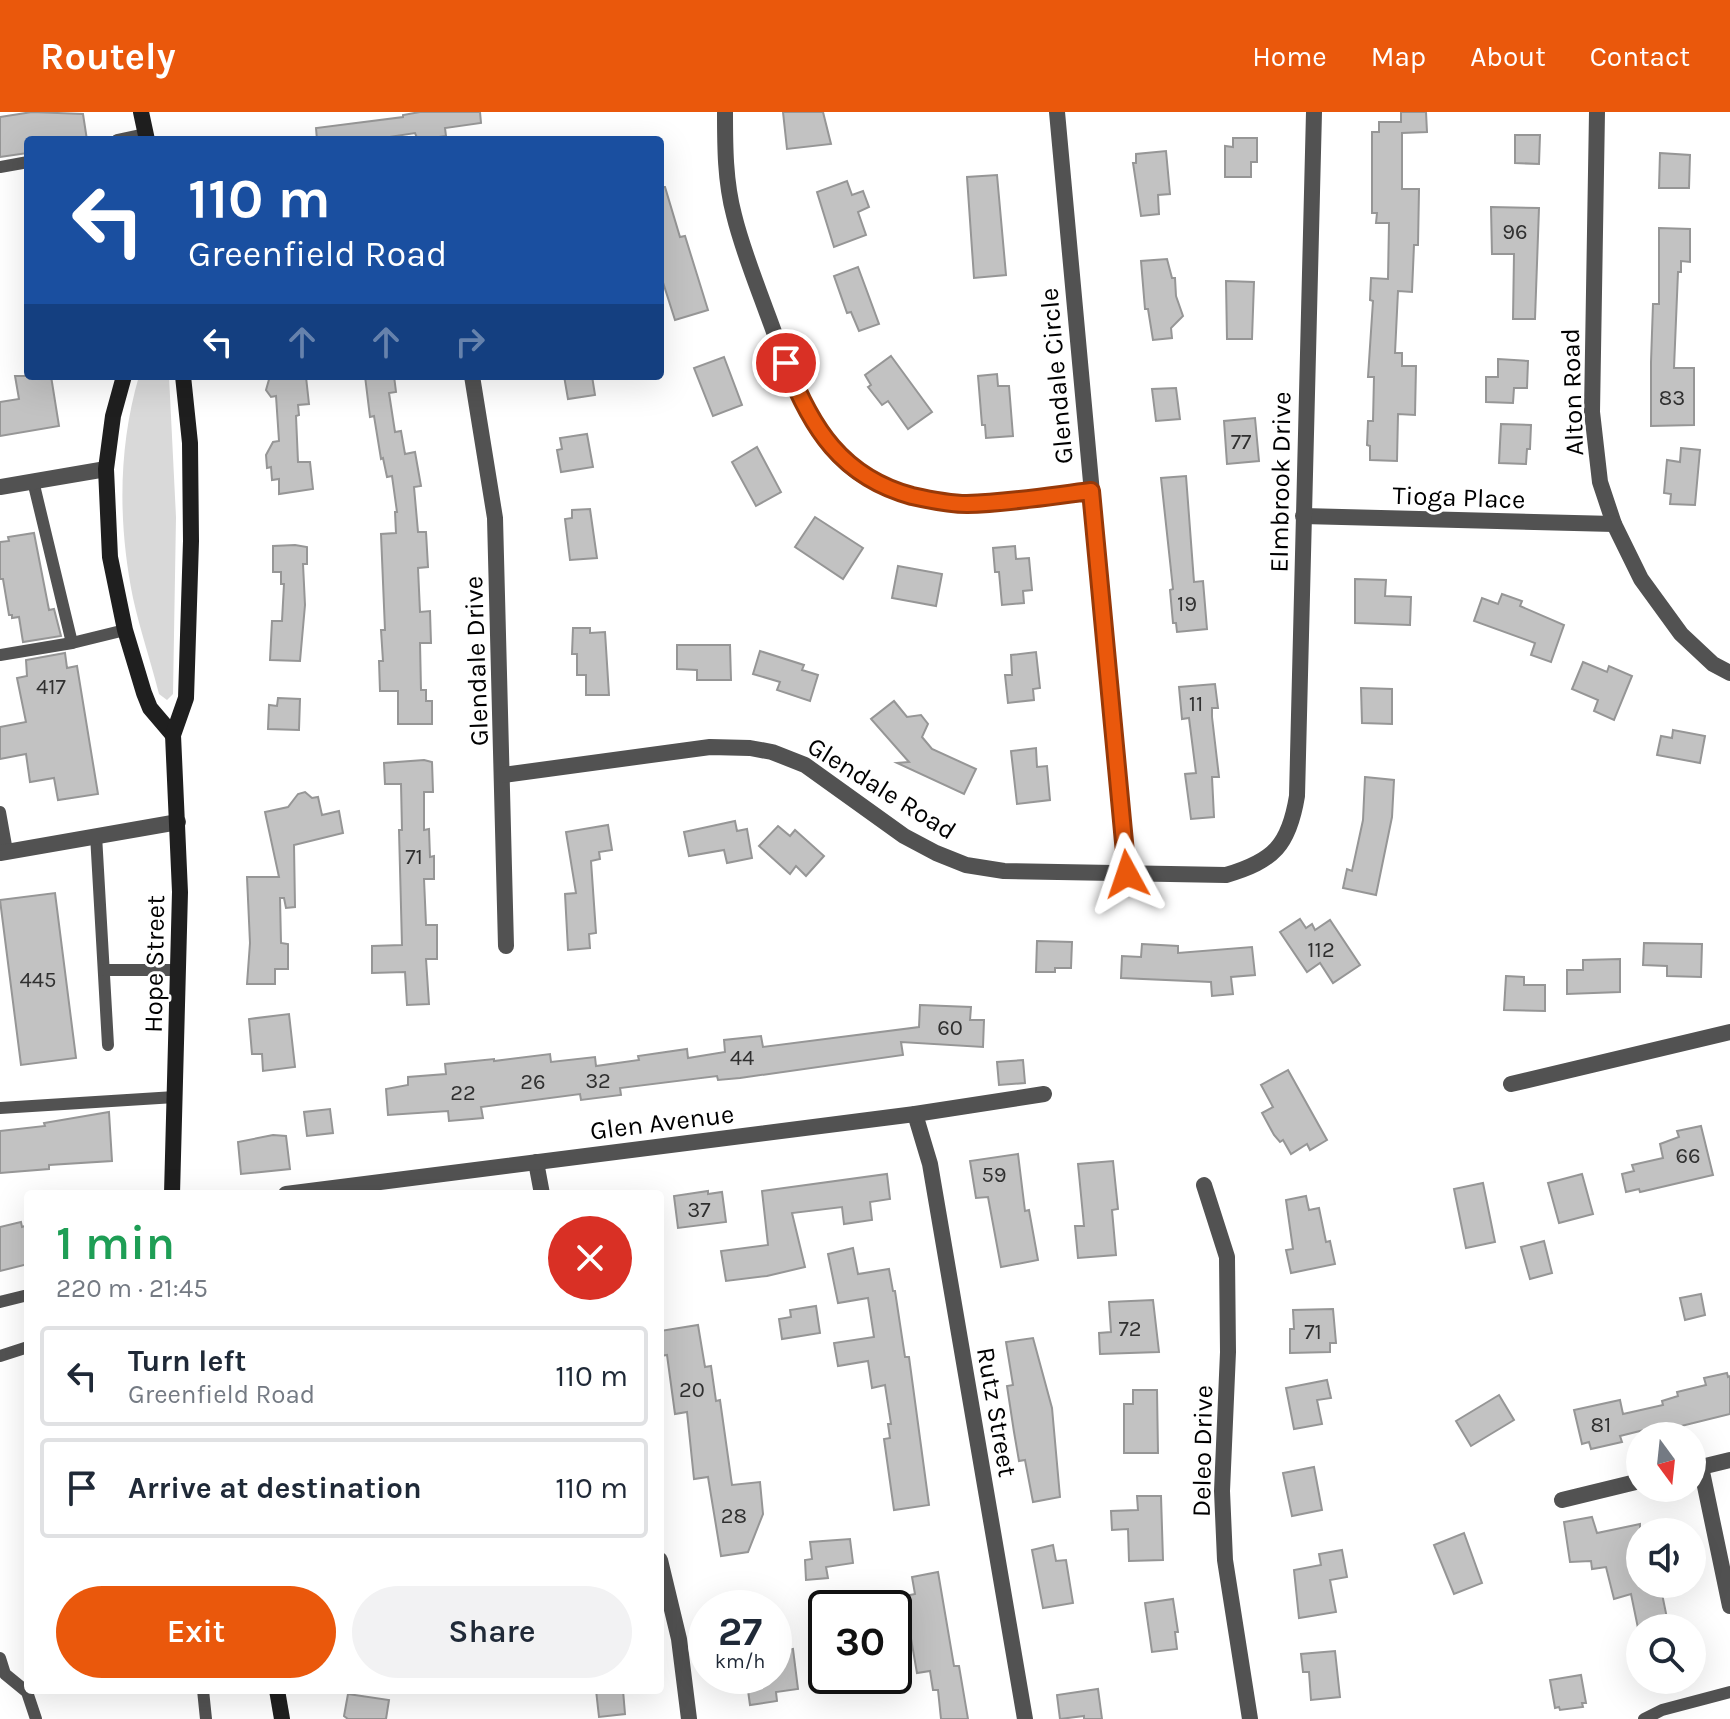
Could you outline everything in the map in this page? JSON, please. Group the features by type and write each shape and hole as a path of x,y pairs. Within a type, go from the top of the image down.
{"main road":[{"path":"141,112 146,136"},
{"path":"123,380 113,416 106,469 110,557 125,630 150,708 173,735"},
{"name":"Hope Street","path":"172,1190 178,970 178,822 173,735 184,710 188,668 190,454 183,380"},
{"path":"278,1694 282,1719"}],"street":[{"path":"725,112 728,182 747,259 796,389 826,441 843,460 869,480 935,501 988,503 1091,491"},
{"name":"Glendale Circle","path":"1057,112 1127,874"},
{"name":"Elmbrook Drive","path":"1279,848 1293,822 1297,796 1314,112"},
{"name":"Alton Road","path":"1597,112 1592,412 1600,482 1614,524 1641,579 1681,634 1713,664 1730,673"},
{"name":"Glendale Drive","path":"473,380 495,518 506,946"},
{"path":"0,487 106,469"},
{"name":"Tioga Place","path":"1303,516 1614,524"},
{"name":"Glendale Road","path":"503,775 710,747 750,748 772,752 805,765 904,836 966,865 1004,871 1226,875 1248,869 1279,848"},
{"path":"4,852 178,822"},
{"path":"1511,1084 1730,1032"},
{"name":"Glen Avenue","path":"317,1190 915,1114 1044,1094"},
{"name":"Rutz Street","path":"915,1114 930,1164 1025,1719"},
{"path":"536,1162 541,1190"},
{"name":"Deleo Drive","path":"1204,1185 1227,1257 1228,1352 1222,1491 1225,1560 1250,1719"},
{"path":"1706,1466 1730,1460"},
{"path":"1562,1500 1626,1484"},
{"path":"1704,1502 1730,1606"},
{"path":"664,1577 679,1639 689,1719"}],"lane":[{"path":"0,167 24,163"},
{"path":"33,481 72,643"},
{"path":"0,655 125,630"},
{"path":"0,812 4,852"},
{"path":"96,835 108,1045"},
{"path":"104,970 178,970"},
{"path":"0,1108 175,1097"},
{"path":"0,1302 24,1296"},
{"path":"0,1356 24,1348"},
{"path":"0,1658 5,1674 24,1690"},
{"path":"1644,1719 1662,1710 1730,1692"},
{"path":"28,1694 36,1719"},
{"path":"203,1694 206,1719"}],"shaded area":[{"path":"138,380 169,380 176,517 173,694 167,700 159,694 128,570 122,486 132,403"}],"building":[{"path":"32,112 83,114 86,136 24,136 24,154 0,157 0,117"},
{"path":"480,112 481,123 445,128 446,136 416,136 415,133 396,136 317,136 316,128 403,115"},
{"path":"783,112 823,112 831,144 787,149"},
{"path":"1401,112 1426,112 1427,132 1402,133 1402,189 1419,189 1418,245 1414,245 1412,292 1398,291 1395,353 1402,353 1402,366 1416,366 1415,415 1398,414 1397,461 1370,460 1368,421 1373,421 1374,377 1368,377 1373,301 1370,300 1371,278 1388,279 1389,223 1376,223 1377,213 1372,213 1372,132 1379,132 1379,122 1401,122"},
{"path":"1515,135 1540,135 1539,164 1515,163"},
{"path":"1233,138 1257,138 1257,162 1251,162 1251,177 1225,177 1225,146 1233,147"},
{"path":"1166,151 1170,194 1158,195 1159,214 1141,216 1133,163 1136,163 1136,154"},
{"path":"1660,153 1690,155 1689,188 1659,188"},
{"path":"997,175 1006,275 974,278 967,177"},
{"path":"847,181 852,195 863,191 869,207 858,212 866,235 834,247 817,192"},
{"path":"664,187 680,237 685,236 708,310 675,320 664,286"},
{"path":"1491,207 1539,208 1535,319 1513,319 1514,254 1492,254"},
{"path":"1659,228 1690,229 1690,262 1681,261 1681,272 1678,272 1674,368 1694,368 1694,425 1651,426 1653,304 1659,304"},
{"path":"1167,259 1172,278 1175,278 1176,296 1183,316 1171,328 1172,338 1153,340 1148,309 1145,309 1141,261"},
{"path":"858,267 879,324 859,331 851,312 847,313 834,276"},
{"path":"1226,281 1254,282 1252,339 1227,339"},
{"path":"891,356 932,412 908,429 888,401 882,405 868,387 871,385 865,375"},
{"path":"724,357 742,405 713,416 694,368"},
{"path":"1498,359 1528,361 1527,388 1514,388 1513,403 1486,402 1486,377 1498,377"},
{"path":"997,374 998,386 1009,386 1013,436 986,438 978,376"},
{"path":"15,376 24,376 24,380 52,380 59,426 0,436 0,402 19,399"},
{"path":"269,380 306,380 309,404 298,405 299,415 296,416 298,462 310,462 313,489 279,494 279,479 272,480 266,455 273,442 279,441 276,396 271,397 266,390"},
{"path":"365,380 394,380 396,392 389,393 395,432 401,431 405,454 415,452 421,486 414,487 418,532 426,532 428,567 418,568 420,612 430,611 431,643 420,643 421,690 426,690 426,701 432,701 432,724 398,724 398,691 380,691 379,661 383,661 381,630 385,630 381,534 396,533 397,512 392,476 387,477 374,416 370,417"},
{"path":"565,380 593,380 595,395 568,399"},
{"path":"1176,388 1180,419 1156,421 1152,389"},
{"path":"1255,418 1259,461 1227,464 1224,421"},
{"path":"1501,424 1531,425 1526,464 1499,463"},
{"path":"587,434 593,467 561,472 557,450 562,449 560,438"},
{"path":"757,447 781,492 756,506 732,462"},
{"path":"1681,448 1700,450 1695,505 1670,504 1671,494 1664,493 1667,460 1680,462"},
{"path":"1186,476 1194,582 1203,581 1207,629 1177,632 1176,623 1173,623 1170,590 1173,589 1161,478"},
{"path":"590,509 597,558 570,560 565,519 572,518 572,510"},
{"path":"815,517 863,548 843,579 795,547"},
{"path":"34,533 49,610 54,609 61,636 23,642 19,617 9,615 3,579 0,579 0,542 9,541 8,537"},
{"path":"273,546 307,547 307,564 303,564 305,605 300,661 270,660 272,621 282,621 284,584 281,584 281,572 273,572"},
{"path":"1015,546 1016,559 1029,558 1032,590 1023,591 1024,603 1002,605 993,548"},
{"path":"898,566 942,574 936,606 892,598"},
{"path":"1355,579 1386,580 1385,596 1411,597 1410,625 1355,623"},
{"path":"1502,594 1522,601 1520,606 1564,625 1551,662 1531,655 1535,643 1474,621 1482,598 1498,604"},
{"path":"573,628 590,628 590,633 605,632 609,695 586,695 586,675 577,675 577,654 572,654"},
{"path":"677,645 730,645 731,680 697,680 697,670 677,669"},
{"path":"760,651 804,665 802,670 818,675 810,701 777,690 780,682 753,674"},
{"path":"1036,652 1040,688 1033,689 1034,700 1008,703 1005,675 1012,675 1011,655"},
{"path":"65,653 67,668 77,666 98,794 58,800 54,778 30,782 26,754 0,759 0,727 26,722 17,678 27,676 26,660"},
{"path":"1583,662 1607,672 1609,666 1632,676 1614,720 1594,711 1598,700 1572,689"},
{"path":"1215,684 1218,708 1212,708 1212,717 1219,777 1212,777 1214,817 1191,819 1185,774 1196,773 1189,718 1182,719 1179,687"},
{"path":"1361,688 1392,689 1392,724 1362,723"},
{"path":"278,698 300,699 299,730 268,729 269,705 277,706"},
{"path":"894,701 907,717 921,715 928,724 922,737 932,749 976,769 964,794 897,763 909,762 871,719"},
{"path":"1673,730 1705,736 1700,763 1657,755 1661,736 1672,738"},
{"path":"1036,748 1037,767 1047,766 1050,800 1017,804 1011,751"},
{"path":"432,762 433,792 424,792 424,830 429,829 430,857 434,856 434,879 424,879 426,925 437,925 437,959 426,959 429,1004 407,1005 405,972 372,973 372,946 402,945 401,784 385,784 384,763"},
{"path":"1365,777 1394,780 1392,817 1376,895 1343,888 1347,869 1352,871 1363,820"},
{"path":"305,792 312,798 318,797 322,815 339,811 343,833 294,845 295,907 286,908 284,898 280,898 281,943 288,944 288,969 275,969 275,984 247,984 250,943 247,877 279,877 265,812 288,807 298,794"},
{"path":"735,821 737,831 747,829 752,858 727,863 724,850 689,856 684,832"},
{"path":"608,825 612,850 599,852 600,859 591,861 596,933 589,934 590,948 568,950 565,894 576,893 566,832"},
{"path":"778,826 790,836 795,830 824,856 806,876 796,866 790,874 759,846"},
{"path":"55,893 76,1058 21,1065 0,900"},
{"path":"1300,919 1306,928 1312,924 1315,930 1330,920 1360,965 1333,983 1320,963 1307,972 1280,932"},
{"path":"1037,941 1072,942 1071,968 1036,972"},
{"path":"1644,943 1702,944 1701,977 1667,976 1667,966 1643,965"},
{"path":"1142,944 1178,946 1178,953 1252,947 1255,975 1231,977 1233,994 1212,996 1211,982 1121,978 1122,956 1141,957"},
{"path":"1620,959 1620,992 1567,994 1567,970 1583,970 1583,960"},
{"path":"1506,976 1524,977 1524,985 1545,985 1545,1011 1504,1010"},
{"path":"920,1005 971,1007 970,1020 984,1020 983,1047 901,1042 903,1055 740,1078 718,1080 717,1076 620,1088 621,1095 581,1100 580,1094 481,1107 483,1118 449,1121 448,1111 388,1115 386,1089 408,1085 408,1077 446,1074 445,1064 550,1054 551,1062 595,1057 596,1066 687,1049 688,1058 725,1052 724,1040 761,1036 763,1047 919,1027"},
{"path":"289,1014 295,1067 263,1071 262,1054 252,1054 249,1019"},
{"path":"1023,1060 1025,1083 999,1085 997,1062"},
{"path":"1288,1070 1327,1140 1310,1150 1307,1144 1291,1154 1283,1140 1280,1142 1274,1135 1262,1113 1273,1107 1261,1085"},
{"path":"330,1109 333,1133 307,1136 304,1112"},
{"path":"109,1112 112,1161 49,1165 49,1169 0,1173 0,1131 45,1126 44,1123"},
{"path":"1701,1126 1713,1175 1640,1192 1639,1189 1626,1192 1622,1174 1634,1171 1632,1165 1663,1158 1660,1144 1679,1137 1677,1131"},
{"path":"273,1135 286,1136 290,1169 241,1174 238,1142"},
{"path":"1018,1154 1025,1211 1029,1210 1038,1260 1001,1267 988,1197 976,1198 970,1161"},
{"path":"1113,1161 1118,1209 1112,1210 1116,1255 1078,1258 1075,1226 1084,1226 1078,1164"},
{"path":"887,1174 890,1199 870,1202 872,1220 844,1224 842,1207 792,1213 805,1267 726,1281 721,1251 768,1245 762,1191"},
{"path":"1582,1174 1593,1214 1559,1223 1548,1183"},
{"path":"1483,1183 1495,1242 1466,1248 1454,1189"},
{"path":"708,1191 708,1194 722,1192 726,1222 678,1228 674,1196"},
{"path":"1306,1196 1309,1210 1319,1208 1326,1242 1330,1241 1335,1264 1291,1273 1286,1250 1293,1249 1286,1200"},
{"path":"21,1222 24,1226 24,1265 0,1271 0,1227"},
{"path":"1544,1241 1552,1273 1530,1279 1521,1247"},
{"path":"853,1248 858,1274 889,1269 905,1357 909,1357 929,1505 894,1510 884,1439 890,1438 888,1424 891,1424 885,1385 872,1388 868,1361 838,1366 834,1343 874,1337 868,1298 838,1303 828,1254"},
{"path":"1701,1294 1705,1315 1685,1320 1680,1298"},
{"path":"1153,1300 1159,1352 1100,1354 1099,1333 1111,1332 1109,1302"},
{"path":"816,1306 820,1333 782,1339 779,1319 791,1317 790,1310"},
{"path":"1333,1309 1336,1343 1330,1343 1330,1352 1290,1353 1293,1310"},
{"path":"698,1325 705,1367 711,1366 716,1401 720,1400 732,1485 760,1482 763,1514 748,1552 721,1556 708,1477 694,1479 687,1412 675,1414 667,1355 664,1355 664,1330"},
{"path":"1033,1338 1052,1408 1060,1497 1033,1502 1025,1460 1019,1461 1014,1432 1007,1386 1013,1385 1006,1342"},
{"path":"1727,1373 1730,1376 1730,1414 1697,1422 1626,1422 1626,1434 1620,1436 1622,1442 1591,1449 1589,1442 1582,1444 1574,1410 1620,1400 1623,1414 1663,1405 1662,1401 1678,1396 1677,1392 1706,1385 1704,1378"},
{"path":"1327,1380 1331,1398 1317,1400 1322,1424 1294,1429 1286,1388"},
{"path":"1133,1390 1157,1390 1158,1453 1124,1453 1124,1404 1133,1404"},
{"path":"1499,1395 1514,1420 1471,1446 1456,1421"},
{"path":"1314,1467 1322,1510 1292,1516 1283,1473"},
{"path":"1137,1496 1161,1496 1163,1560 1129,1561 1128,1529 1112,1530 1111,1511 1138,1510"},
{"path":"1592,1517 1597,1533 1626,1527 1626,1595 1614,1599 1606,1567 1592,1569 1591,1561 1570,1562 1564,1522"},
{"path":"1464,1533 1482,1583 1454,1594 1434,1545"},
{"path":"850,1539 853,1563 826,1567 828,1578 806,1580 805,1560 812,1559 810,1542"},
{"path":"1053,1545 1056,1561 1066,1560 1073,1603 1043,1608 1032,1550"},
{"path":"1342,1550 1347,1577 1330,1580 1336,1612 1299,1618 1294,1570 1321,1565 1319,1554"},
{"path":"938,1572 954,1666 959,1666 968,1719 941,1719 938,1690 933,1690 930,1671 917,1673 912,1644 912,1595 915,1594 912,1577"},
{"path":"1632,1598 1663,1598 1666,1614 1635,1614"},
{"path":"1173,1599 1177,1649 1152,1652 1145,1603"},
{"path":"793,1649 798,1689 792,1690"},
{"path":"1335,1651 1340,1697 1311,1700 1309,1672 1303,1672 1301,1654"},
{"path":"1581,1675 1586,1703 1582,1703 1583,1707 1555,1708 1550,1680"},
{"path":"1098,1689 1102,1719 1084,1719 1084,1716 1060,1719 1057,1695"},
{"path":"348,1694 389,1700 386,1719 348,1719 344,1716"},
{"path":"596,1694 623,1694 625,1714 599,1717"},
{"path":"748,1694 776,1694 777,1701 750,1705"}],"route":[{"path":"786,363 796,389 826,441 843,460 869,480 935,501 964,504 1091,491 1127,874"}]}
